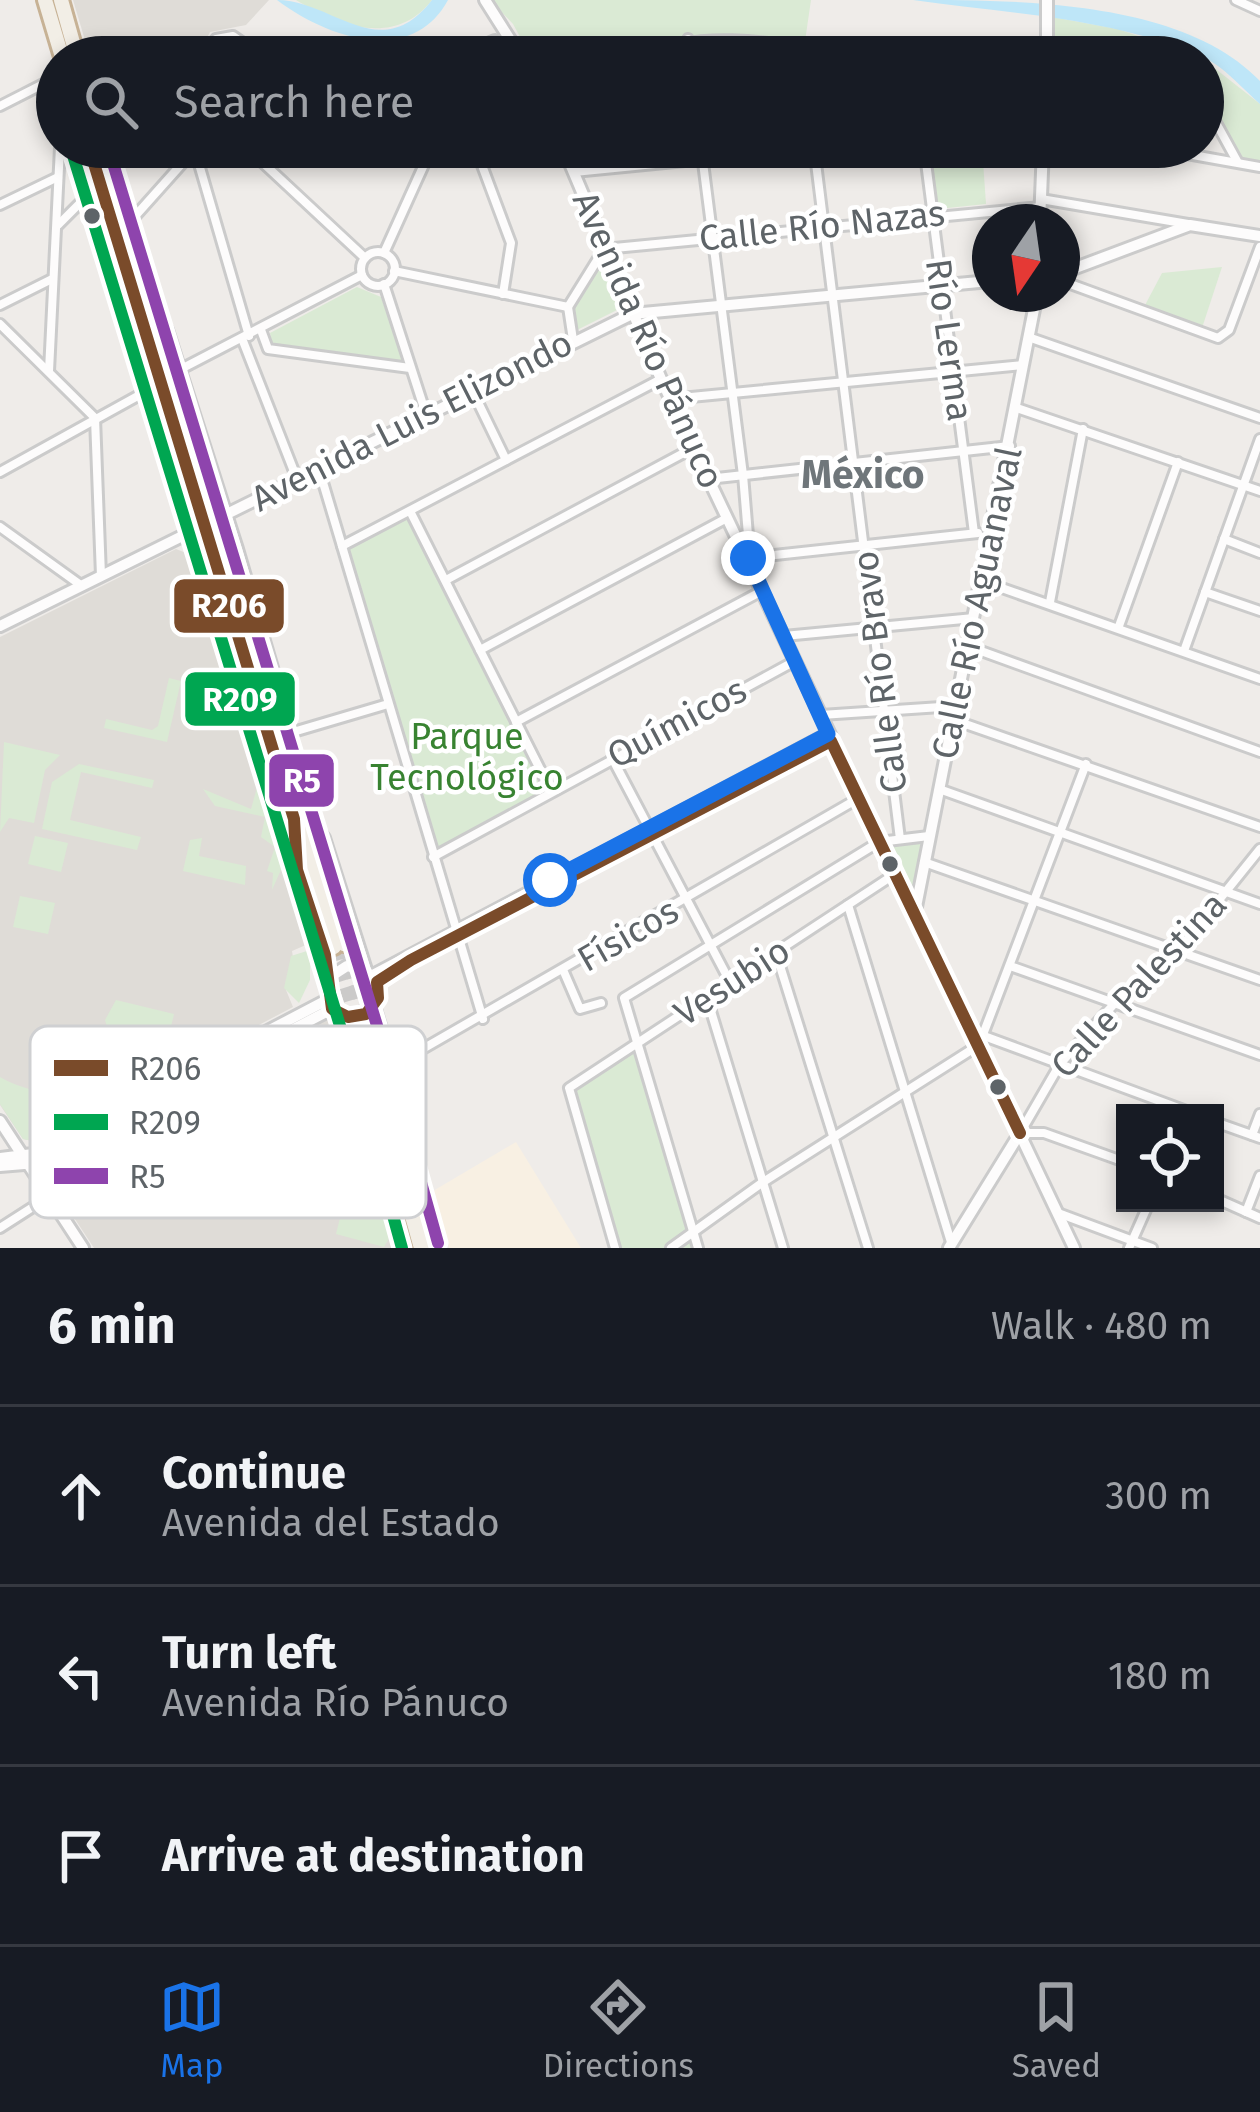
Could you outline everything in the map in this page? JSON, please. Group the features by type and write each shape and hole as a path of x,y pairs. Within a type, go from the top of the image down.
{"highway":[{"path":"45,0 56,36"},
{"path":"61,0 71,36"},
{"path":"95,168 146,308 339,945"},
{"path":"111,168 146,308"},
{"path":"270,718 283,735 301,818"},
{"path":"426,1214 435,1248"},
{"path":"412,1218 421,1248"}],"street":[{"path":"485,0 508,36"},
{"path":"1047,0 1047,36"},
{"path":"1236,0 1260,10"},
{"path":"0,106 36,88"},
{"path":"1224,138 1237,162"},
{"path":"1224,160 1260,167"},
{"path":"50,371 59,168"},
{"path":"128,224 177,168"},
{"path":"201,168 246,338 297,479"},
{"path":"265,168 365,258"},
{"path":"384,253 422,168"},
{"path":"482,168 511,243 503,294"},
{"name":"Avenida Río Pánuco","path":"572,168 670,399 879,842 981,1041 1074,1248"},
{"path":"574,172 617,168"},
{"path":"703,168 734,393 746,554 865,548 991,533"},
{"name":"Calle Río Bravo","path":"816,168 900,839"},
{"name":"Río Lerma","path":"927,168 974,532"},
{"path":"1041,203 1042,168"},
{"path":"0,205 59,176"},
{"path":"56,226 100,183"},
{"name":"Calle Río Nazas","path":"604,249 1041,203 1260,236"},
{"path":"1080,270 1190,225"},
{"path":"1080,284 1218,338 1229,330 1260,247"},
{"path":"572,340 568,307 604,249"},
{"path":"365,258 384,253"},
{"path":"384,253 394,271 568,307"},
{"path":"362,275 365,258"},
{"path":"384,284 394,271"},
{"path":"362,275 384,284"},
{"path":"181,369 362,275"},
{"path":"0,305 54,278"},
{"name":"Avenida Luis Elizondo","path":"0,626 632,314 972,283"},
{"path":"384,284 426,414"},
{"path":"146,308 181,369 215,475 278,691 270,718"},
{"path":"146,308 140,340 245,690 270,718"},
{"name":"Calle Río Aguanaval","path":"915,912 1035,312"},
{"path":"0,324 95,418 101,576"},
{"path":"261,330 268,349"},
{"path":"1031,338 1260,418"},
{"path":"253,357 268,349 410,368"},
{"path":"670,399 1025,365"},
{"path":"342,546 661,379"},
{"path":"0,472 154,387"},
{"path":"472,390 506,460"},
{"path":"1017,408 1260,490"},
{"path":"1050,602 1083,429"},
{"path":"1184,651 1260,439"},
{"path":"708,478 1010,446"},
{"path":"446,580 693,448"},
{"path":"1118,626 1178,462"},
{"path":"319,468 483,1019"},
{"path":"184,487 193,495 206,494 215,475"},
{"path":"410,511 550,789"},
{"path":"480,650 727,518"},
{"path":"0,527 82,586"},
{"path":"1224,539 1260,553"},
{"path":"207,560 218,543 237,549"},
{"path":"982,580 1260,679"},
{"path":"516,722 762,591"},
{"path":"1205,592 1260,611"},
{"path":"784,636 976,617"},
{"path":"970,647 1260,752"},
{"name":"Químicos","path":"433,856 795,661"},
{"path":"283,735 388,704"},
{"path":"819,716 957,706"},
{"path":"954,719 1260,826"},
{"path":"330,977 347,966 372,976 829,737"},
{"path":"612,758 730,982"},
{"path":"671,1248 763,1182 981,1041 1086,764"},
{"path":"939,789 1260,904"},
{"name":"Físicos","path":"426,1049 860,799"},
{"path":"301,818 295,855 339,945 372,976 369,1026"},
{"path":"698,1248 624,998 879,842 929,836"},
{"name":"Calle Palestina","path":"950,1246 1060,1064 1114,1004 1178,951 1260,849"},
{"path":"924,862 1260,980"},
{"name":"Vesubio","path":"615,1248 569,1088 895,874"},
{"path":"848,905 950,1246"},
{"path":"339,945 330,977 334,1008 354,1026"},
{"path":"776,953 868,1248"},
{"path":"1012,967 1260,1055"},
{"path":"564,973 580,1009 601,1003"},
{"path":"707,998 783,1248"},
{"path":"297,1026 334,1008 362,1016 374,1006"},
{"path":"981,1041 1168,1104"},
{"path":"1224,1125 1256,1137 1260,1114"},
{"path":"0,1121 30,1172"},
{"path":"0,1133 23,1161"},
{"path":"1020,1133 1045,1133 1116,1159"},
{"path":"0,1162 30,1158"},
{"path":"1246,1212 1260,1176"},
{"path":"1224,1202 1260,1218"},
{"path":"0,1228 30,1209"},
{"path":"1057,1212 1131,1244 1152,1248"},
{"path":"1131,1244 1145,1212"},
{"path":"60,1218 79,1248"}],"shaded area":[{"path":"73,0 269,0 246,25 208,36 84,36"},
{"path":"176,549 199,558 315,941 292,951 295,970 286,990 293,1007 257,1026 30,1026 30,1140 23,1139 0,1105 0,637"},
{"path":"325,1018 341,1026 310,1026"},
{"path":"516,1142 581,1248 449,1248 433,1191"},
{"path":"74,1218 397,1218 406,1248 94,1248"}],"green space":[{"path":"296,0 432,0 402,24 367,28 330,18"},
{"path":"490,0 811,0 806,36 520,36"},
{"path":"1047,16 1138,36 1047,36"},
{"path":"1224,76 1260,104 1260,167 1237,162 1224,138"},
{"path":"933,168 983,168 986,204 938,209"},
{"path":"599,260 619,309 577,330 573,307"},
{"path":"1222,267 1201,331 1143,309 1162,273"},
{"path":"357,287 381,297 405,366 272,345 270,333"},
{"name":"Parque Tecnológico","path":"410,511 550,789 433,857 343,545"},
{"path":"169,678 181,681 167,742 104,728 106,719 152,730 158,726"},
{"path":"4,742 60,755 45,770 34,823 9,818 0,832"},
{"path":"79,764 154,780 152,788 81,772 70,820 141,837 137,850 42,829 52,782"},
{"path":"263,766 288,854 272,890 273,873 267,871 275,847 261,837 265,817 215,806 203,789 251,809"},
{"path":"35,836 68,843 61,872 28,864"},
{"path":"929,836 915,912 879,842"},
{"path":"202,838 199,856 246,866 245,885 183,871 190,840"},
{"path":"20,896 55,903 48,934 13,927"},
{"path":"310,950 310,980 299,1003 284,988 291,956"},
{"path":"116,1000 174,1014 171,1026 107,1026"},
{"path":"637,1045 698,1248 615,1248 569,1088"},
{"path":"0,1077 30,1090 30,1140 23,1139 0,1104"},
{"path":"340,1218 397,1218 404,1240 391,1235 384,1247 336,1234"}],"water":[{"path":"277,0 375,29 394,28 413,19 432,0 448,0 432,21 406,36 343,34"},
{"path":"913,0 1001,1 1097,10 1192,36 1143,36 1060,19"},
{"path":"1224,52 1260,81 1260,104 1225,72"}],"tunnel":[{"path":"344,944 369,1026"},
{"path":"334,947 359,1026"}],"transit line":[{"name":"R209","path":"77,168 340,1026"},
{"name":"R206","path":"95,168 294,819 297,870 325,955 332,1009 348,1017 366,1014 378,998 377,982 411,960 831,741 1020,1133"},
{"name":"R5","path":"114,168 377,1026"},
{"name":"R5","path":"426,1200 438,1243"},
{"name":"R209","path":"394,1218 402,1248"}],"district":[{"name":"México","path":"863,475"}],"route":[{"path":"550,880 828,734 748,558"}]}
